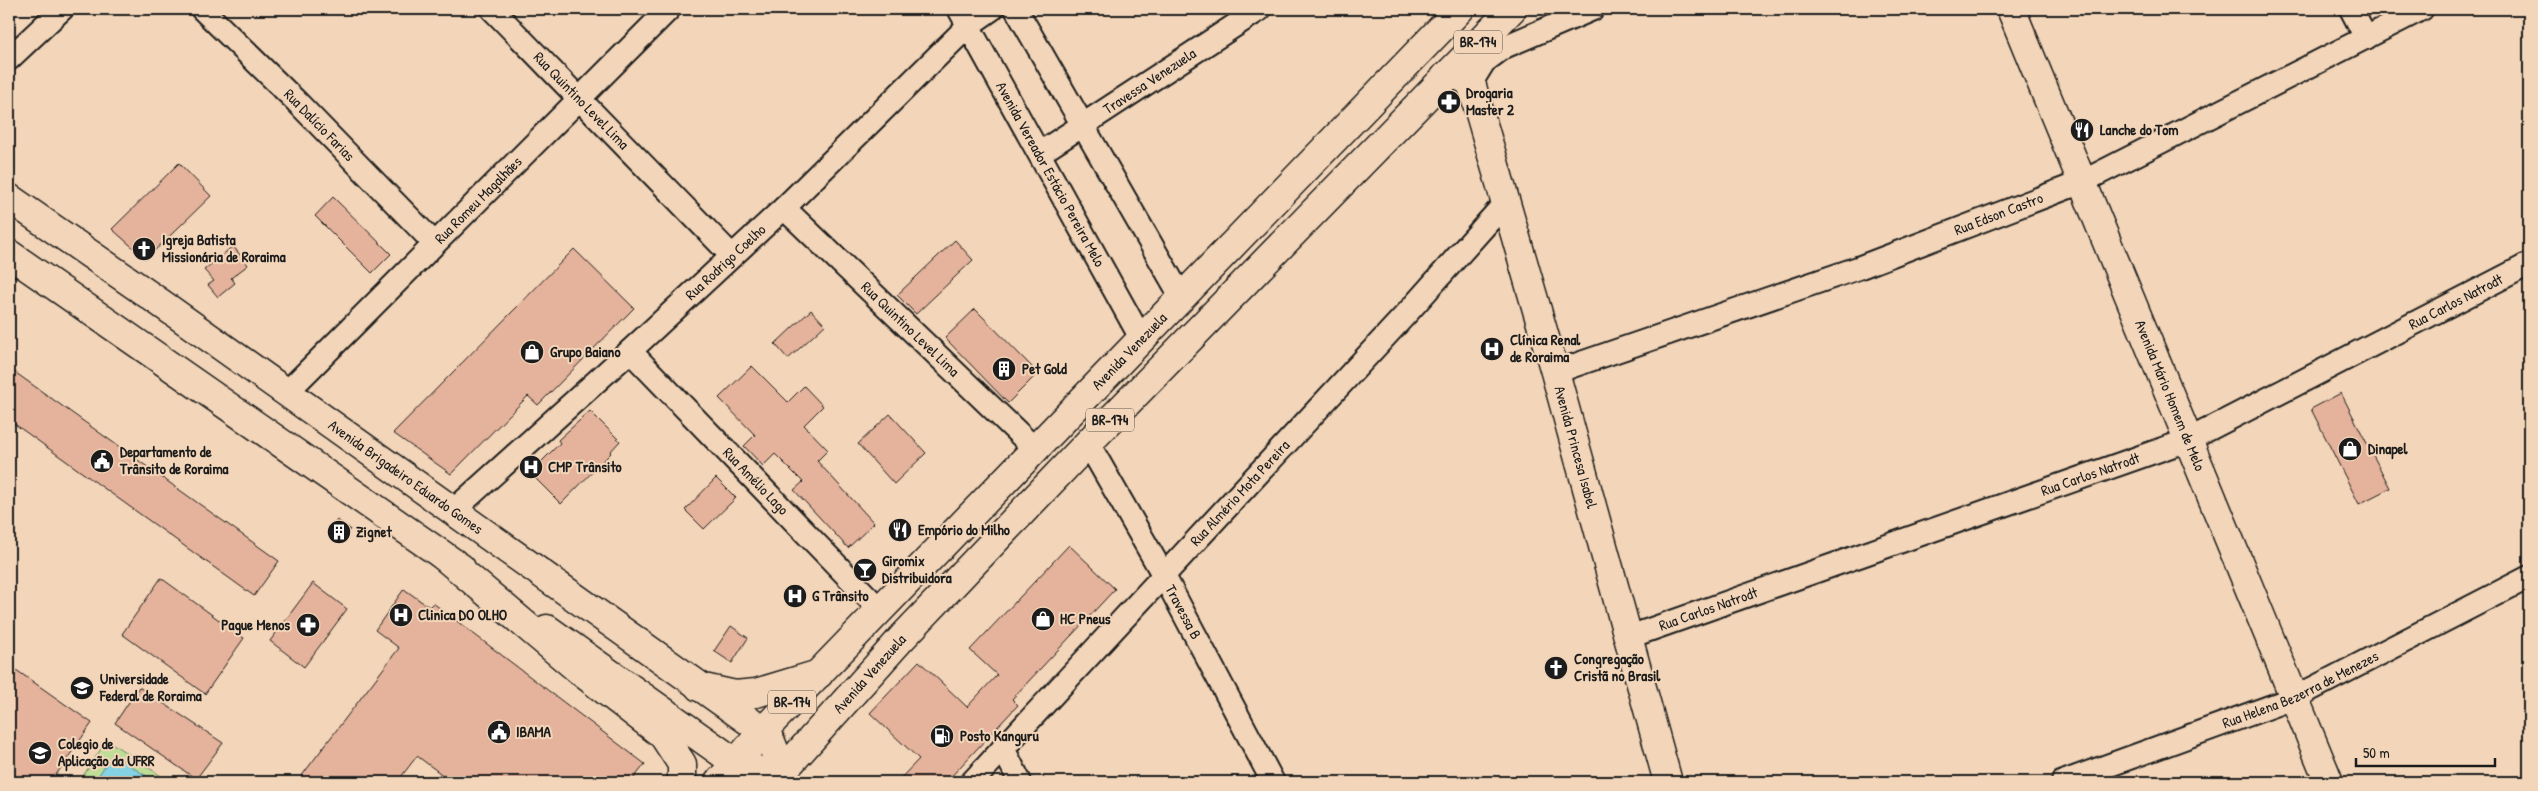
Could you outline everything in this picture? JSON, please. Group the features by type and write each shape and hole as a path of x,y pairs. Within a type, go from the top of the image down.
{"main road":[{"name":"Avenida Venezuela","path":"727,773 763,731 881,611 1460,9"},
{"name":"Avenida Venezuela","path":"778,777 901,639 1088,444 1360,166 1458,80 1512,9"},
{"name":"Avenida Mário Homem de Melo","path":"2011,9 2329,782"},
{"name":"Avenida Princesa Isabel","path":"1458,80 1506,202 1668,782"},
{"path":"1342,132 1333,150 1337,163 1344,168 1360,166"},
{"name":"Avenida Brigadeiro Eduardo Gomes","path":"9,198 287,392 763,731 770,742 778,777"},
{"path":"9,254 441,554 727,773 778,777"},
{"path":"441,554 580,671 664,735 682,764 682,782"},
{"path":"699,687 735,695 756,693 820,674"}],"street":[{"path":"9,59 62,9"},
{"name":"Rua Dalício Farias","path":"202,9 297,102 434,243"},
{"name":"Rua Quintino Level Lima","path":"492,9 732,256"},
{"name":"Rua Romeu Magalhães","path":"287,392 669,9"},
{"name":"Rua Rodrigo Coelho","path":"453,511 784,208 964,17 992,9"},
{"path":"1016,9 1182,298"},
{"name":"Travessa Venezuela","path":"1040,153 1260,9"},
{"path":"2351,9 2366,38"},
{"name":"Rua Edson Castro","path":"1555,372 1858,268 2082,182 2422,9"},
{"path":"1458,80 1504,47 1579,11"},
{"name":"Avenida Vereador Estácio Pereira Melo","path":"964,17 1142,340"},
{"name":"Rua Almério Mota Pereira","path":"972,782 1164,576 1506,202"},
{"name":"Rua Quintino Level Lima","path":"784,208 1036,450"},
{"name":"Rua Carlos Natrodt","path":"1629,637 2188,440 2529,264"},
{"name":"Rua Amélio Lago","path":"630,351 881,611"},
{"name":"Travessa B","path":"1088,444 1164,576 1273,782"},
{"name":"Rua Helena Bezerra de Menezes","path":"2063,782 2294,698 2529,577"},
{"path":"1003,748 1020,782"}],"green space":[{"path":"107,740 170,782 79,782"}],"water":[{"path":"113,754 155,782 94,782"}],"building":[{"path":"179,163 211,196 146,259 112,229"},
{"path":"333,197 391,254 372,273 315,216"},
{"path":"955,240 973,260 916,314 897,295"},
{"path":"233,246 248,265 231,278 235,283 218,297 208,285 214,281 204,270"},
{"name":"Grupo Baiano","path":"574,249 634,308 538,405 528,396 451,474 393,433"},
{"path":"975,309 1038,373 1008,403 945,338"},
{"path":"811,310 825,325 788,359 775,344"},
{"path":"752,366 788,402 804,386 823,406 804,425 828,450 817,461 874,523 848,548 794,490 803,482 775,454 763,466 744,446 755,435 719,398"},
{"name":"Departamento de Trânsito de Roraima","path":"9,368 279,561 254,596 9,420"},
{"name":"Dinapel","path":"2341,393 2390,488 2359,504 2311,409"},
{"path":"590,411 620,441 611,453 561,504 530,473 560,443 558,440"},
{"path":"890,414 926,453 894,484 858,444"},
{"path":"716,478 736,498 704,529 685,510"},
{"name":"Zignet","path":"337,520 350,529 340,543 328,534"},
{"path":"1069,545 1115,589 1012,699 1018,705 946,782 897,782 919,759 870,713 919,661 967,707 997,675 970,650"},
{"path":"161,578 244,638 205,694 122,634"},
{"name":"Pague Menos","path":"313,583 347,609 304,667 270,641"},
{"path":"404,589 429,607 433,603 645,764 631,782 452,782 417,756 397,782 297,782 399,648 375,630"},
{"path":"731,626 748,638 732,663 714,651"},
{"name":"Colegio de Aplicação da UFRR","path":"9,665 92,723 51,782 9,782"},
{"path":"139,687 223,743 196,779 115,723"}],"place":[{"name":"Drogaria Master 2","path":"1449,102"},
{"name":"Lanche do Tom","path":"2082,130"},
{"name":"Igreja Batista Missionária de Roraima","path":"144,249"},
{"name":"Clínica Renal de Roraima","path":"1492,349"},
{"name":"Grupo Baiano","path":"532,352"},
{"name":"Pet Gold","path":"1004,369"},
{"name":"Dinapel","path":"2350,449"},
{"name":"Departamento de Trânsito de Roraima","path":"102,461"},
{"name":"CMP Trânsito","path":"531,467"},
{"name":"Empório do Milho","path":"900,530"},
{"name":"Zignet","path":"339,532"},
{"name":"Giromix Distribuidora","path":"865,570"},
{"name":"G Trânsito","path":"795,596"},
{"name":"Clinica DO OLHO","path":"401,615"},
{"name":"HC Pneus","path":"1043,619"},
{"name":"Pague Menos","path":"308,625"},
{"name":"Congregação Cristã no Brasil","path":"1556,668"},
{"name":"Universidade Federal de Roraima","path":"82,688"},
{"name":"IBAMA","path":"499,732"},
{"name":"Posto Kanguru","path":"942,736"},
{"name":"Colegio de Aplicação da UFRR","path":"40,753"}]}
